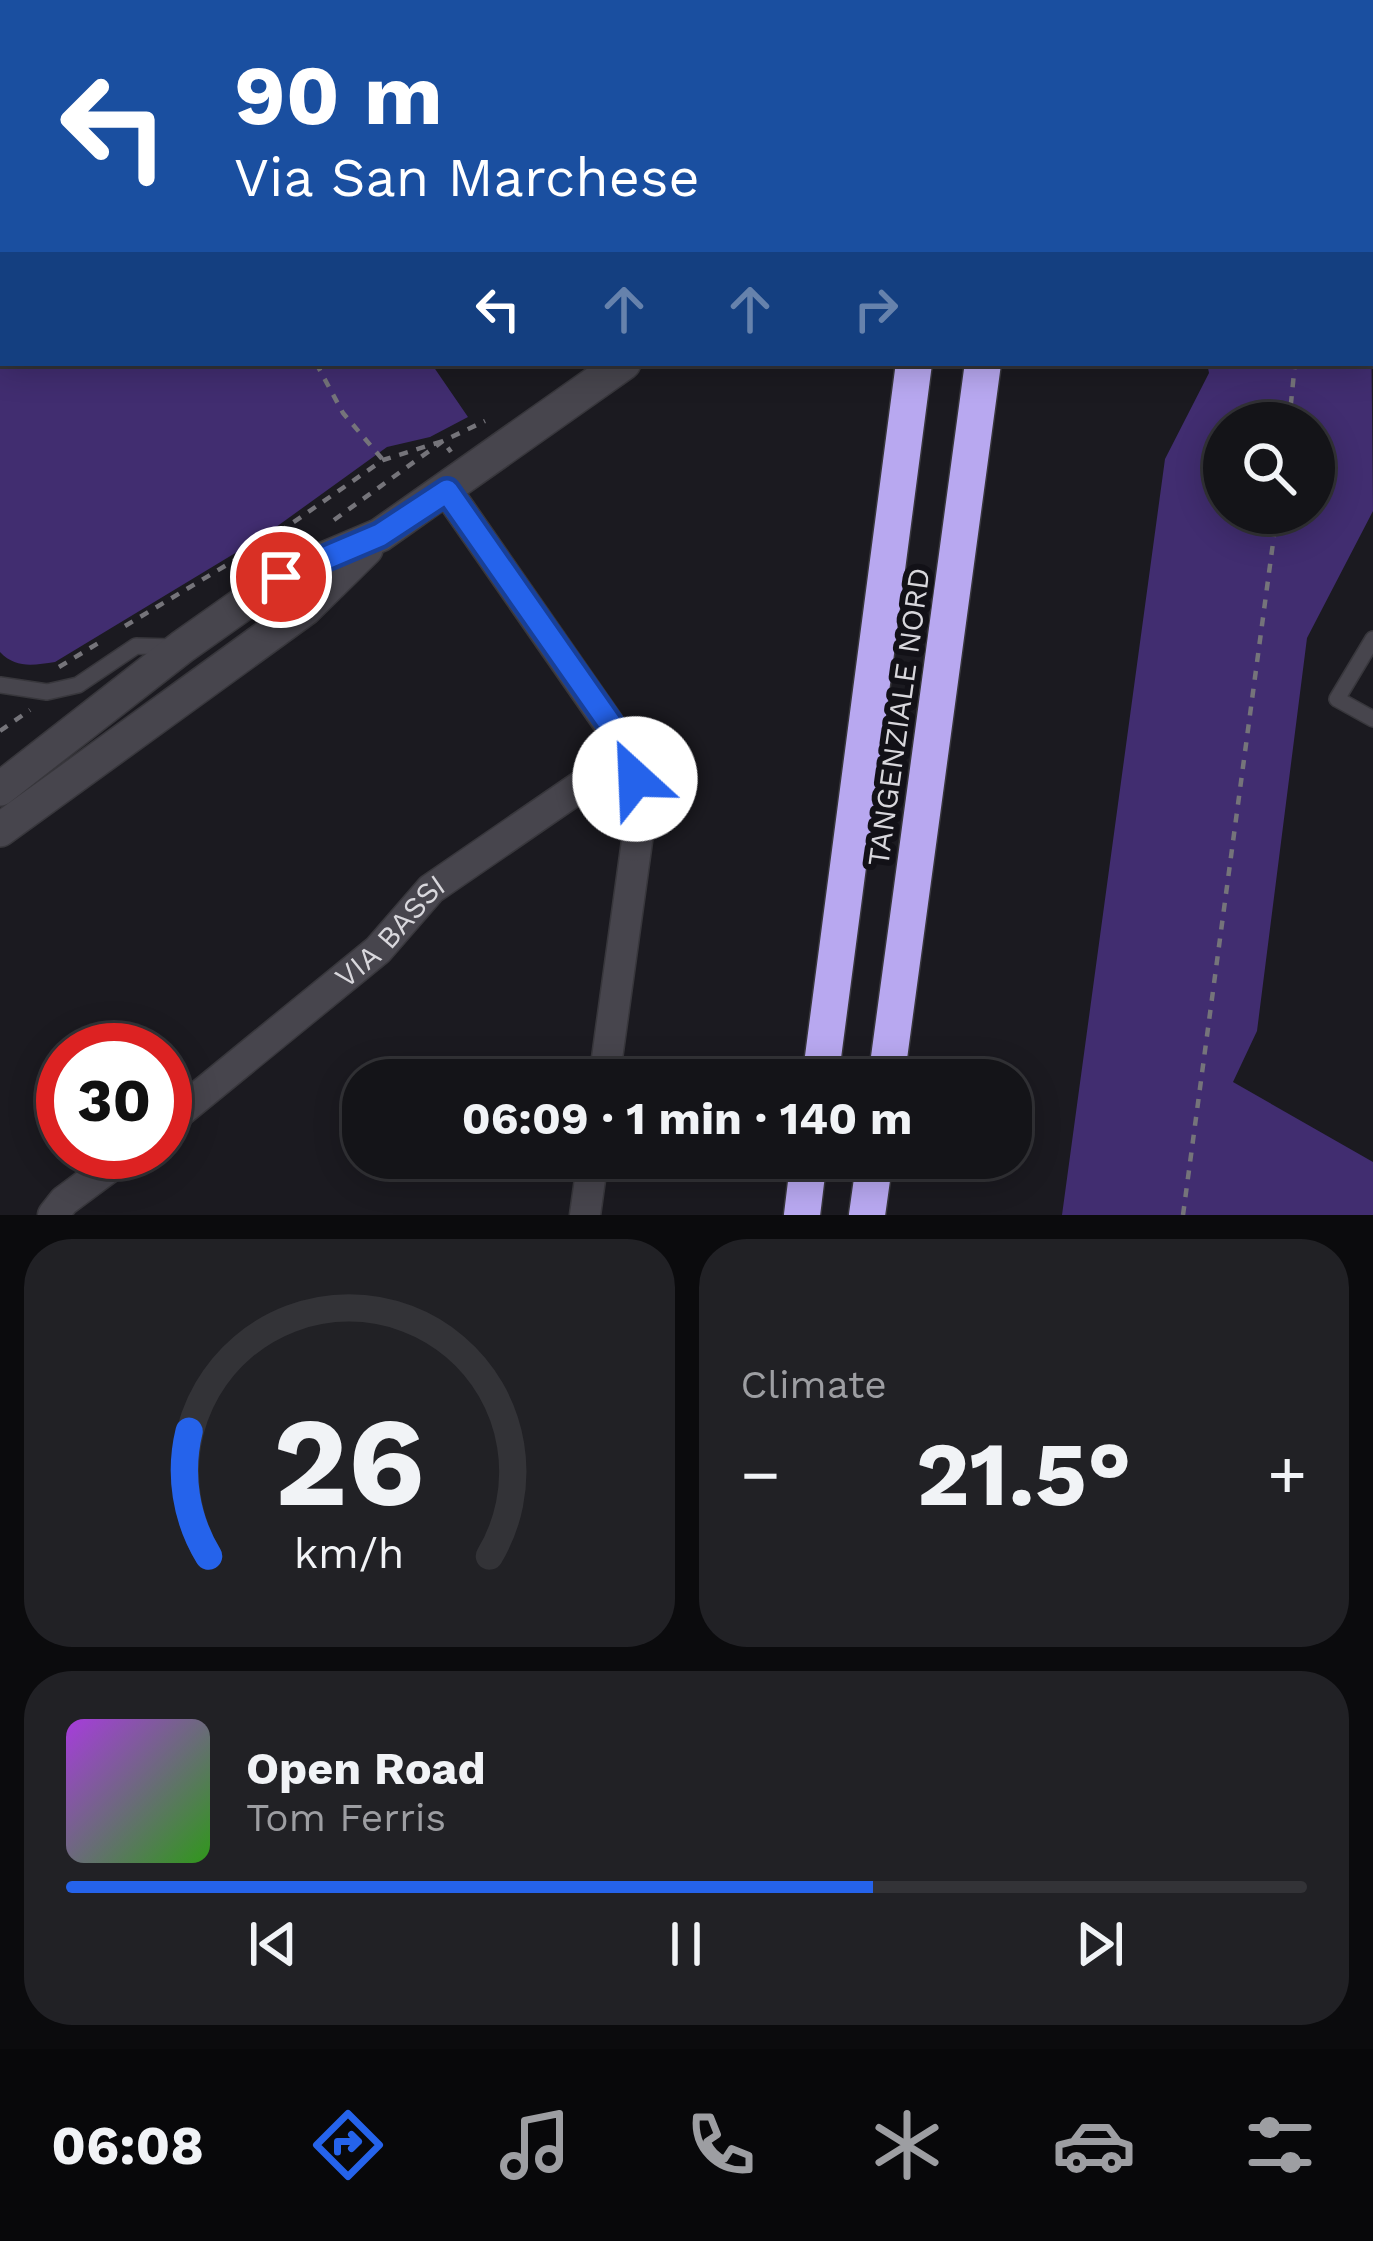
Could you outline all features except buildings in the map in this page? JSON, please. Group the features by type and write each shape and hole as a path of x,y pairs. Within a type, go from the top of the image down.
{"highway":[{"name":"TANGENZIALE NORD","path":"823,1059 914,366"},
{"name":"TANGENZIALE NORD","path":"889,1059 983,366"},
{"path":"802,1215 806,1179"},
{"path":"867,1215 872,1179"}],"street":[{"path":"0,789 182,647 281,577 380,535 620,366"},
{"path":"458,483 629,753 642,805 607,1059"},
{"path":"0,830 305,609 380,535"},
{"name":"VIA BASSI","path":"192,1102 379,950 431,889 629,753"},
{"path":"53,1215 94,1179"},
{"path":"585,1215 590,1179"}],"lane":[{"path":"1373,639 1336,699 1373,719"},
{"path":"0,685 47,692 79,685 136,646 182,647"}],"path":[{"path":"318,366 343,413 383,460"},
{"path":"1291,402 1295,366"},
{"path":"47,692 44,672 265,542 383,460 443,441 489,419"},
{"path":"443,441 458,483"},
{"path":"1183,1215 1274,534"},
{"path":"0,731 29,710 29,691"}],"shaded area":[{"path":"0,366 433,366 468,417 430,437 387,447 265,535 55,662 19,663 0,652"},
{"path":"1208,366 1372,366 1373,511 1307,638 1257,1031 1233,1082 1373,1162 1373,1215 1062,1215 1165,459 1209,373"}],"route":[{"path":"281,577 380,535 447,491 613,728 629,753 635,779"}]}
